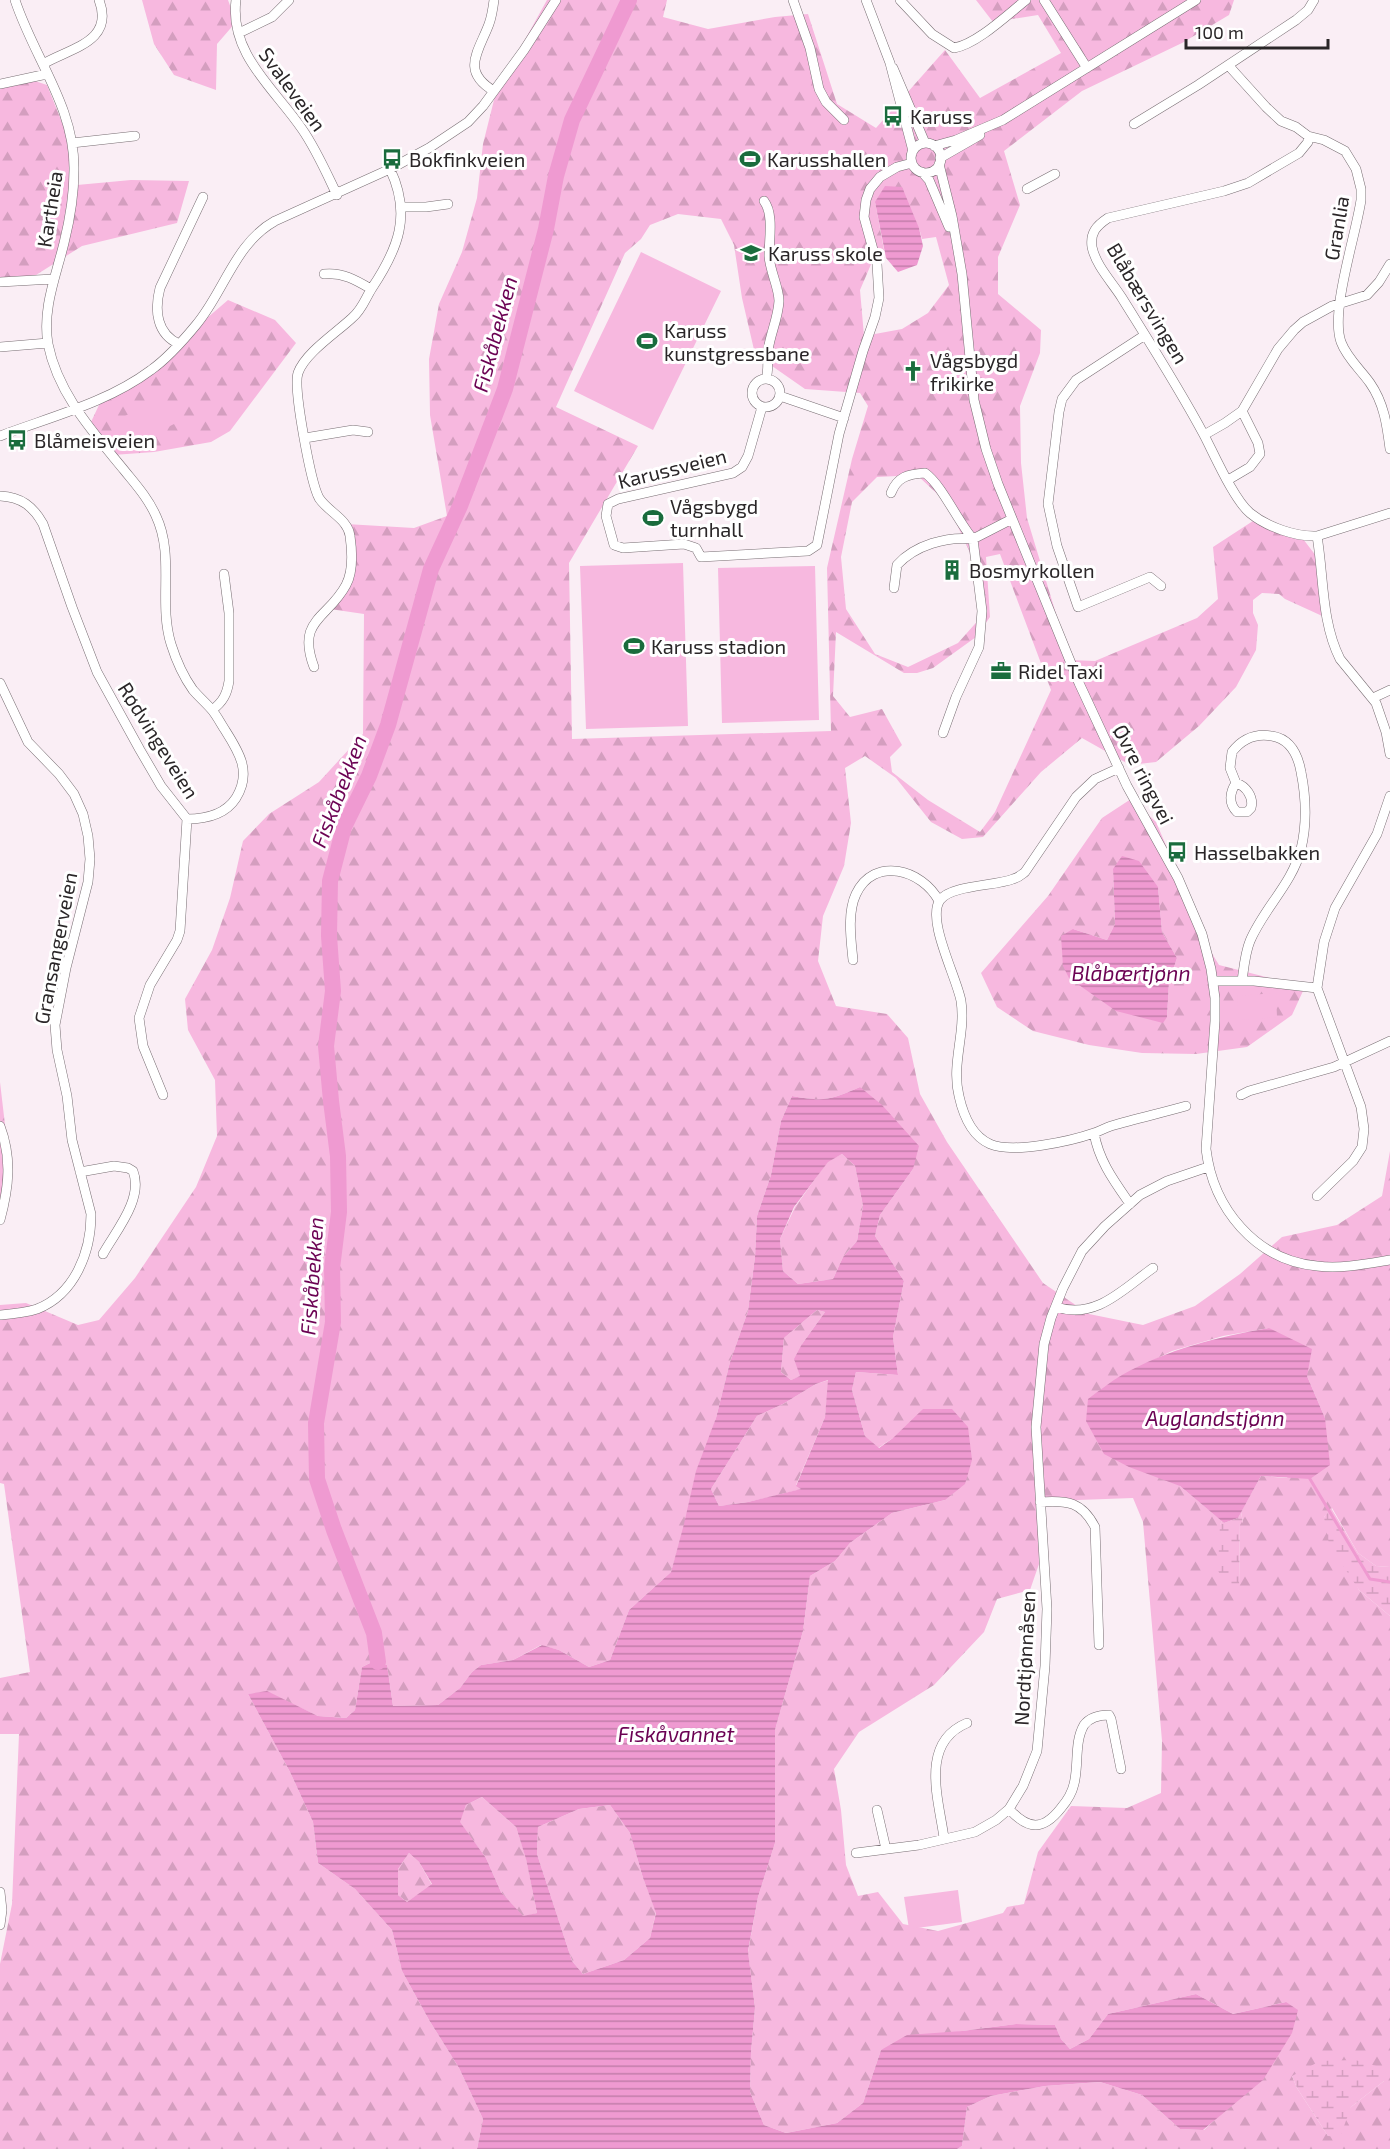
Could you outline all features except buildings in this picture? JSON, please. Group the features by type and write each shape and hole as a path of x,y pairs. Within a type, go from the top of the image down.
{"street":[{"name":"Kartheia","path":"15,0 58,94 72,143 74,169 72,203 64,244 53,279 48,316 48,343 57,371 75,408"},
{"path":"43,64 98,35 102,22 99,0"},
{"name":"Svaleveien","path":"236,0 241,44 250,61 303,130 337,195"},
{"path":"238,33 272,17 289,0"},
{"path":"494,0 489,24 474,59 475,71 479,78 494,91"},
{"path":"0,436 75,408 132,383 150,371 180,344 198,323 242,252 255,237 275,221 390,170 468,122 537,32 556,0"},
{"path":"793,0 810,48 819,89 826,102 844,120"},
{"path":"866,0 890,63 913,151 912,163 917,171 931,172 940,161 989,131 996,124"},
{"path":"900,0 932,34 954,48 961,47 980,35 1026,0"},
{"path":"1044,0 1087,68"},
{"path":"913,151 920,144 929,145 956,140 996,124 1196,0"},
{"path":"1134,124 1296,20 1308,10 1314,0"},
{"path":"890,63 897,73 929,145 939,153 940,161"},
{"name":"Granlia","path":"1228,65 1274,115 1308,136 1323,140 1344,151 1359,176 1360,210 1340,303 1338,321 1340,340 1351,360 1386,401 1390,449"},
{"path":"0,84 47,74"},
{"path":"72,143 135,136"},
{"name":"Blåbærsvingen","path":"1308,136 1308,142 1299,153 1248,183 1224,191 1119,214 1099,224 1091,239 1094,255 1168,371 1243,506 1257,518 1288,532 1317,536 1390,513"},
{"name":"Øvre ringvei","path":"940,161 964,286 976,410 986,449 1079,683 1119,768 1186,897 1202,934 1213,981 1215,1021 1206,1130 1208,1167 1219,1197 1229,1215 1253,1239 1293,1262 1319,1266 1350,1266 1390,1260"},
{"name":"Karussveien","path":"762,407 748,456 738,471 608,504 606,516 614,545 623,548 684,544 696,548 701,557 808,551 817,545 844,418 875,318 880,294 876,256 864,217 866,200 870,189 880,177 897,167 912,163"},
{"path":"314,667 309,651 310,630 347,582 351,539 347,524 332,513 318,496 297,396 298,374 309,358 362,308 387,265 397,241 402,218 397,184 390,170"},
{"name":"Øvre ringvei","path":"922,172 929,180 944,213 957,252"},
{"path":"1027,189 1055,174"},
{"path":"180,344 167,336 162,329 158,320 158,298 165,276 203,197"},
{"path":"764,201 770,223 769,258 779,297 777,316 768,351 766,379"},
{"path":"402,207 448,204"},
{"path":"1204,435 1242,411 1283,341 1303,322 1332,306 1367,294 1374,289 1390,264"},
{"path":"324,274 339,274 371,289"},
{"path":"0,282 53,279"},
{"path":"1145,335 1084,373 1068,389 1059,412 1048,504 1060,558 1078,607 1150,577 1161,586"},
{"path":"0,347 48,343"},
{"path":"766,379 775,382 780,396 775,404 762,407 754,402 751,393 758,381 766,379"},
{"path":"780,396 844,418"},
{"path":"75,408 145,495 156,514 165,546 166,609 170,639 187,680 212,710 238,749 243,761 242,783 232,804 223,812 205,818 187,819"},
{"path":"1228,480 1250,467 1259,457 1258,443 1242,411"},
{"path":"305,438 353,430 368,432"},
{"path":"891,493 902,477 924,473 934,482 973,540 982,611 980,639 943,733"},
{"name":"Rødvingeveien","path":"0,496 18,498 37,513 97,672 161,786 187,819 180,931 150,985 138,1018 143,1046 163,1095"},
{"path":"894,588 897,565 913,551 962,538 973,540 1012,519"},
{"path":"1317,536 1327,615 1335,650 1346,667 1373,698 1382,717 1390,754"},
{"path":"212,710 222,701 227,691 229,674 230,613 224,574"},
{"name":"Gransangerveien","path":"0,683 28,742 64,779 74,794 83,814 88,836 90,859 88,882 66,969 55,1025 58,1061 67,1096 72,1140 91,1214 86,1255 74,1278 57,1296 37,1309 0,1315"},
{"path":"1373,698 1390,690"},
{"path":"1236,783 1230,762 1232,752 1254,736 1274,736 1292,747 1297,756 1305,801 1300,851 1286,884 1250,940 1242,981"},
{"path":"1119,768 1095,779 1076,797 1025,872 1016,879 962,889 945,895 939,901 937,909 939,932 962,1009 956,1083 962,1107 972,1128 990,1144 1001,1147 1043,1145 1094,1133 1108,1127 1186,1106"},
{"path":"1317,1196 1353,1161 1364,1139 1360,1107 1317,988 1324,942 1335,908 1377,834 1390,796"},
{"path":"853,960 851,942 854,901 856,894 869,879 894,871 914,875 930,888 939,901"},
{"path":"1213,981 1289,984 1317,988"},
{"path":"1241,1095 1249,1090 1344,1063 1390,1041"},
{"path":"0,1126 8,1153 9,1169 0,1220"},
{"path":"1094,1133 1104,1166 1130,1204"},
{"path":"80,1172 122,1166 133,1171 135,1176 134,1193 126,1216 103,1254"},
{"name":"Nordtjønnåsen","path":"856,1853 930,1843 975,1832 996,1820 1009,1809 1023,1786 1035,1759 1042,1700 1047,1609 1036,1427 1044,1344 1056,1307 1082,1251 1105,1226 1130,1204 1156,1186 1208,1167"},
{"path":"1056,1307 1078,1311 1097,1306 1154,1268"},
{"path":"1040,1502 1064,1502 1080,1506 1095,1527 1099,1645"},
{"path":"1009,1809 1019,1820 1032,1825 1047,1822 1055,1815 1071,1794 1082,1731 1092,1718 1109,1715 1121,1769"},
{"path":"944,1838 935,1786 936,1766 942,1746 948,1736 967,1723"},
{"path":"877,1809 886,1849"},
{"path":"0,1892 2,1910 0,1925"}],"green space":[{"path":"142,0 228,0 236,22 217,44 216,90 174,75 154,44"},
{"path":"547,0 667,0 663,17 708,29 775,17 808,14 837,104 876,128 945,50 980,98 1061,53 1038,15 993,22 976,0 1234,0 1229,15 1182,43 1082,91 1004,151 1020,205 998,257 998,294 1041,330 1040,353 1020,406 1021,463 1027,518 1070,660 1095,661 1197,618 1218,599 1213,547 1256,519 1300,535 1323,565 1331,620 1279,594 1262,593 1253,600 1253,613 1258,625 1256,650 1236,687 1199,726 1156,762 1130,765 1082,738 1041,772 983,837 962,839 931,822 896,778 865,756 845,768 851,823 844,866 823,916 818,961 836,1006 887,1014 908,1038 920,1094 947,1142 1043,1283 1089,1314 1143,1325 1195,1306 1240,1274 1282,1237 1337,1225 1382,1196 1390,1151 1390,1567 1376,1566 1358,1553 1332,1508 1324,1517 1359,1590 1390,1616 1390,2149 957,2149 962,2146 967,2107 991,2096 1045,2086 1100,2082 1142,2095 1180,2129 1204,2130 1220,2115 1286,2002 1233,2014 1196,1994 1108,2014 1089,2039 1070,2049 1061,2039 1055,2025 1016,2024 962,2031 881,2050 863,2103 837,2123 786,2133 764,2125 750,2092 755,2008 748,1952 758,1897 775,1843 775,1730 803,1631 810,1576 835,1561 850,1543 892,1513 945,1500 893,1438 878,1448 865,1436 852,1390 856,1372 898,1375 893,1337 904,1281 875,1236 880,1215 913,1169 860,1087 827,1099 792,1096 781,1121 771,1175 757,1216 755,1257 748,1311 730,1362 671,1572 629,1610 610,1660 589,1667 559,1650 541,1645 513,1660 481,1665 472,1672 460,1688 438,1705 393,1706 387,1665 374,1661 362,1667 355,1710 346,1718 318,1716 267,1692 248,1694 290,1772 313,1822 318,1863 355,1889 392,1930 402,1971 459,2068 483,2119 477,2149 0,2149 0,1964 12,1904 19,1734 0,1734 0,1678 30,1672 4,1484 0,1483 0,1305 26,1303 78,1325 99,1320 135,1278 196,1187 217,1136 215,1080 188,1030 185,999 212,950 230,898 243,841 269,814 319,782 363,734 364,614 330,609 354,556 346,524 414,528 447,516 430,415 429,359 439,304 462,252 477,198 483,144 496,92","holes":["875,202 919,228 922,239 936,237 949,285 928,313 902,329 864,336 860,290 872,262 885,255","678,214 721,219 734,245 742,298 755,354 805,389 860,393 868,406 852,459 827,568 831,731 572,739 569,563 638,446 556,407 625,253 641,239 650,225","917,475 947,503 972,557 982,616 958,643 908,667 875,654 846,609 841,557 852,502 877,477","1000,554 1051,690 995,812 980,832 928,800 892,772 890,757 902,745 882,709 850,717 833,696 836,632 904,673 917,673 933,668 976,637 990,617 986,557","1269,1328 1307,1376 1325,1418 1287,1478 1261,1476 1241,1512 1243,1522 1240,1520 1239,1587 1220,1525 1222,1521 1180,1486 1122,1376 1172,1351 1223,1336","1133,1498 1143,1522 1162,1741 1161,1793 1127,1808 1071,1806 1038,1852 1024,1904 1007,1907 1003,1913 938,1931 903,1924 878,1892 858,1896 846,1865 841,1810 834,1769 859,1732 934,1685 984,1632 997,1599 1030,1590 1039,1564 1038,1508 1078,1500","1292,2076 1384,2081 1351,2107 1328,2136 1297,2088"]},
{"path":"23,77 47,85 65,130 77,185 131,180 189,181 177,223 82,246 36,275 0,281 0,83"},
{"name":"Karuss kunstgressbane","path":"641,252 721,291 653,430 574,391"},
{"path":"228,300 275,320 296,343 230,431 211,442 154,452 113,455 91,422 99,405 143,373"},
{"path":"163,397 176,423 138,442 125,416"},
{"name":"Karuss stadion","path":"683,563 688,726 586,729 580,566"},
{"path":"815,566 819,720 722,723 718,568"},
{"path":"1131,799 1156,822 1177,871 1194,924 1219,965 1266,977 1303,991 1292,1015 1247,1047 1196,1054 1142,1053 1089,1045 1033,1031 997,1007 981,973 1048,896 1102,818","holes":["1113,869 1158,887 1162,932 1177,958 1169,982 1167,1017 1073,929 1107,940 1115,924"]},
{"path":"1276,993 1277,1017 1239,1020 1237,996"},
{"path":"0,1082 7,1142 0,1209"},
{"path":"842,1154 855,1166 863,1206 857,1241 843,1257 833,1279 798,1284 783,1271 780,1239 795,1207 828,1161"},
{"path":"817,1310 825,1312 802,1344 801,1376 791,1380 781,1372 784,1338"},
{"path":"829,1380 825,1417 796,1485 802,1489 748,1502 719,1506 711,1489 757,1416 783,1404 816,1384"},
{"path":"1331,1508 1358,1553 1376,1566 1390,1567 1390,1616 1359,1590 1329,1544 1324,1517"},
{"path":"1241,1512 1243,1523 1240,1521 1239,1587 1237,1591 1226,1591 1218,1570 1220,1525 1222,1521 1224,1523 1238,1518"},
{"path":"482,1797 516,1827 526,1858 537,1913 523,1917 501,1892 486,1858 459,1822 466,1805"},
{"path":"610,1805 630,1833 656,1912 650,1938 624,1960 583,1974 572,1961 537,1854 538,1827 579,1809"},
{"path":"409,1853 419,1862 432,1885 407,1902 398,1895 398,1869"},
{"path":"958,1890 962,1922 909,1929 904,1897"},
{"path":"1355,2060 1383,2068 1384,2081 1351,2107 1340,2137 1328,2136 1297,2088 1292,2076 1320,2061"}],"water":[{"path":"885,186 902,187 919,228 923,246 917,265 898,272 886,258 875,202"},
{"name":"Blåbærtjønn","path":"1122,856 1139,861 1158,887 1162,932 1177,958 1169,982 1167,1017 1163,1023 1116,1011 1069,978 1063,966 1061,936 1073,929 1107,940 1115,924 1113,869"},
{"name":"Fiskåvannet","path":"860,1087 882,1105 919,1146 913,1169 880,1215 875,1236 904,1281 893,1337 898,1375 856,1372 852,1390 865,1436 879,1448 893,1438 923,1409 952,1409 968,1427 972,1460 965,1484 945,1500 892,1513 850,1543 835,1561 810,1576 803,1631 775,1730 775,1843 758,1897 748,1951 755,2008 750,2092 764,2125 786,2133 837,2123 863,2103 881,2050 907,2035 1016,2024 1055,2025 1061,2039 1070,2049 1089,2039 1108,2014 1196,1994 1233,2014 1286,2002 1298,2010 1292,2033 1263,2080 1203,2130 1180,2129 1142,2095 1100,2082 1045,2086 991,2096 967,2107 962,2146 957,2149 477,2149 483,2119 459,2068 402,1971 392,1930 355,1889 318,1863 313,1822 290,1772 248,1694 267,1691 318,1716 346,1718 355,1710 362,1667 374,1661 387,1665 393,1706 438,1705 460,1688 472,1672 481,1665 513,1660 542,1645 559,1650 589,1667 610,1660 629,1610 671,1572 696,1471 716,1418 730,1362 748,1311 755,1257 757,1216 771,1175 781,1121 792,1096 827,1099","holes":["842,1154 855,1166 863,1206 857,1241 843,1257 833,1279 798,1284 783,1271 780,1239 794,1207 828,1162","817,1310 825,1312 794,1359 800,1376 791,1380 781,1372 784,1338","828,1380 825,1417 796,1486 801,1489 748,1502 719,1506 711,1489 757,1416 783,1404 816,1384","482,1797 516,1827 526,1859 537,1913 523,1916 501,1892 486,1858 460,1822 466,1805","610,1805 630,1833 656,1913 650,1938 624,1960 583,1974 572,1961 537,1854 538,1827 579,1809","409,1853 419,1862 432,1884 407,1902 398,1895 398,1869"]},
{"name":"Auglandstjønn","path":"1269,1328 1312,1349 1307,1376 1325,1418 1330,1465 1310,1479 1261,1476 1238,1518 1224,1523 1180,1486 1129,1467 1104,1454 1086,1421 1088,1399 1122,1375 1157,1358 1212,1340"}],"waterway":[{"name":"Fiskåbekken","path":"378,1662 374,1633 317,1479 316,1423 333,1322 332,1268 339,1212 338,1156 326,1046 333,991 329,936 330,881 344,827 369,776 388,725 431,569 460,506 505,389 546,229 556,176 572,120 629,0"},
{"path":"1310,1479 1370,1579 1390,1582"}],"place":[{"name":"Karuss","path":"893,116"},
{"name":"Bokfinkveien","path":"392,159"},
{"name":"Karusshallen","path":"750,159"},
{"name":"Karuss skole","path":"751,253"},
{"name":"Karuss kunstgressbane","path":"647,341"},
{"name":"Vågsbygd frikirke","path":"913,371"},
{"name":"Blåmeisveien","path":"17,440"},
{"name":"Vågsbygd turnhall","path":"653,518"},
{"name":"Bosmyrkollen","path":"952,570"},
{"name":"Karuss stadion","path":"634,646"},
{"name":"Ridel Taxi","path":"1001,671"},
{"name":"Hasselbakken","path":"1177,852"}]}
